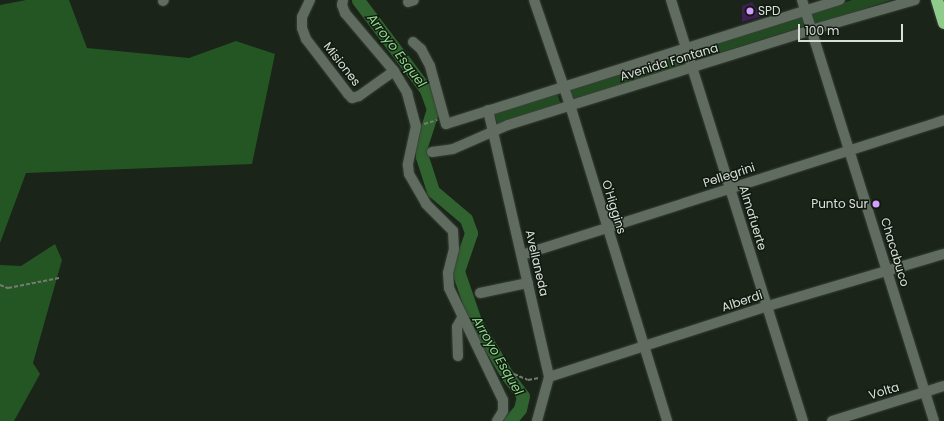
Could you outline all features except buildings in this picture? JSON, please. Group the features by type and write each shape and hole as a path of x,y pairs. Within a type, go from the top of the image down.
{"highway":[{"path":"937,0 944,23"}],"street":[{"name":"Misiones","path":"310,0 302,17 302,28 312,47 352,98 359,96 394,71"},
{"path":"344,0 342,5 345,13 394,71 407,93 416,126 408,165 409,174 426,204 453,231 454,249 448,273 449,288 462,318 503,400 503,411 497,421"},
{"name":"O'Higgins","path":"534,0 570,105 606,228 667,421"},
{"name":"Almafuerte","path":"671,0 803,421"},
{"name":"Avenida Fontana","path":"442,122 564,87 686,47 804,5 840,0"},
{"name":"Avenida Fontana","path":"432,152 453,149 494,131 570,105 693,69 811,30 915,0"},
{"name":"Chacabuco","path":"804,5 934,421"},
{"path":"413,42 421,49 430,66 442,122"},
{"name":"Avellaneda","path":"488,110 549,377 537,421"},
{"name":"Pellegrini","path":"522,255 944,120"},
{"name":"Alberdi","path":"549,377 768,306 944,254"},
{"path":"480,293 528,283"},
{"path":"458,356 457,327 462,318"},
{"name":"Volta","path":"832,421 944,386"}],"path":[{"path":"423,125 442,122"},
{"path":"0,285 8,288 59,278"},
{"path":"502,379 514,374 528,380 549,377"}],"green space":[{"path":"26,0 69,0 87,48 189,58 236,41 275,54 252,164 26,173 0,243 0,5"},
{"path":"852,0 891,0 814,25 810,14"},
{"path":"801,14 804,26 695,61 691,49"},
{"path":"679,54 682,65 573,100 569,89"},
{"path":"557,93 561,105 498,125 494,114"},
{"path":"55,244 62,260 33,363 40,374 14,421 0,421 0,265 21,266"}],"waterway":[{"name":"Arroyo Esquel","path":"358,0 426,90 433,109 421,145 422,157 433,191 466,219 471,233 458,271 475,321 507,375 523,396 520,409 510,421"}],"place":[{"name":"SPD","path":"750,11"},
{"name":"Punto Sur","path":"876,204"}]}
